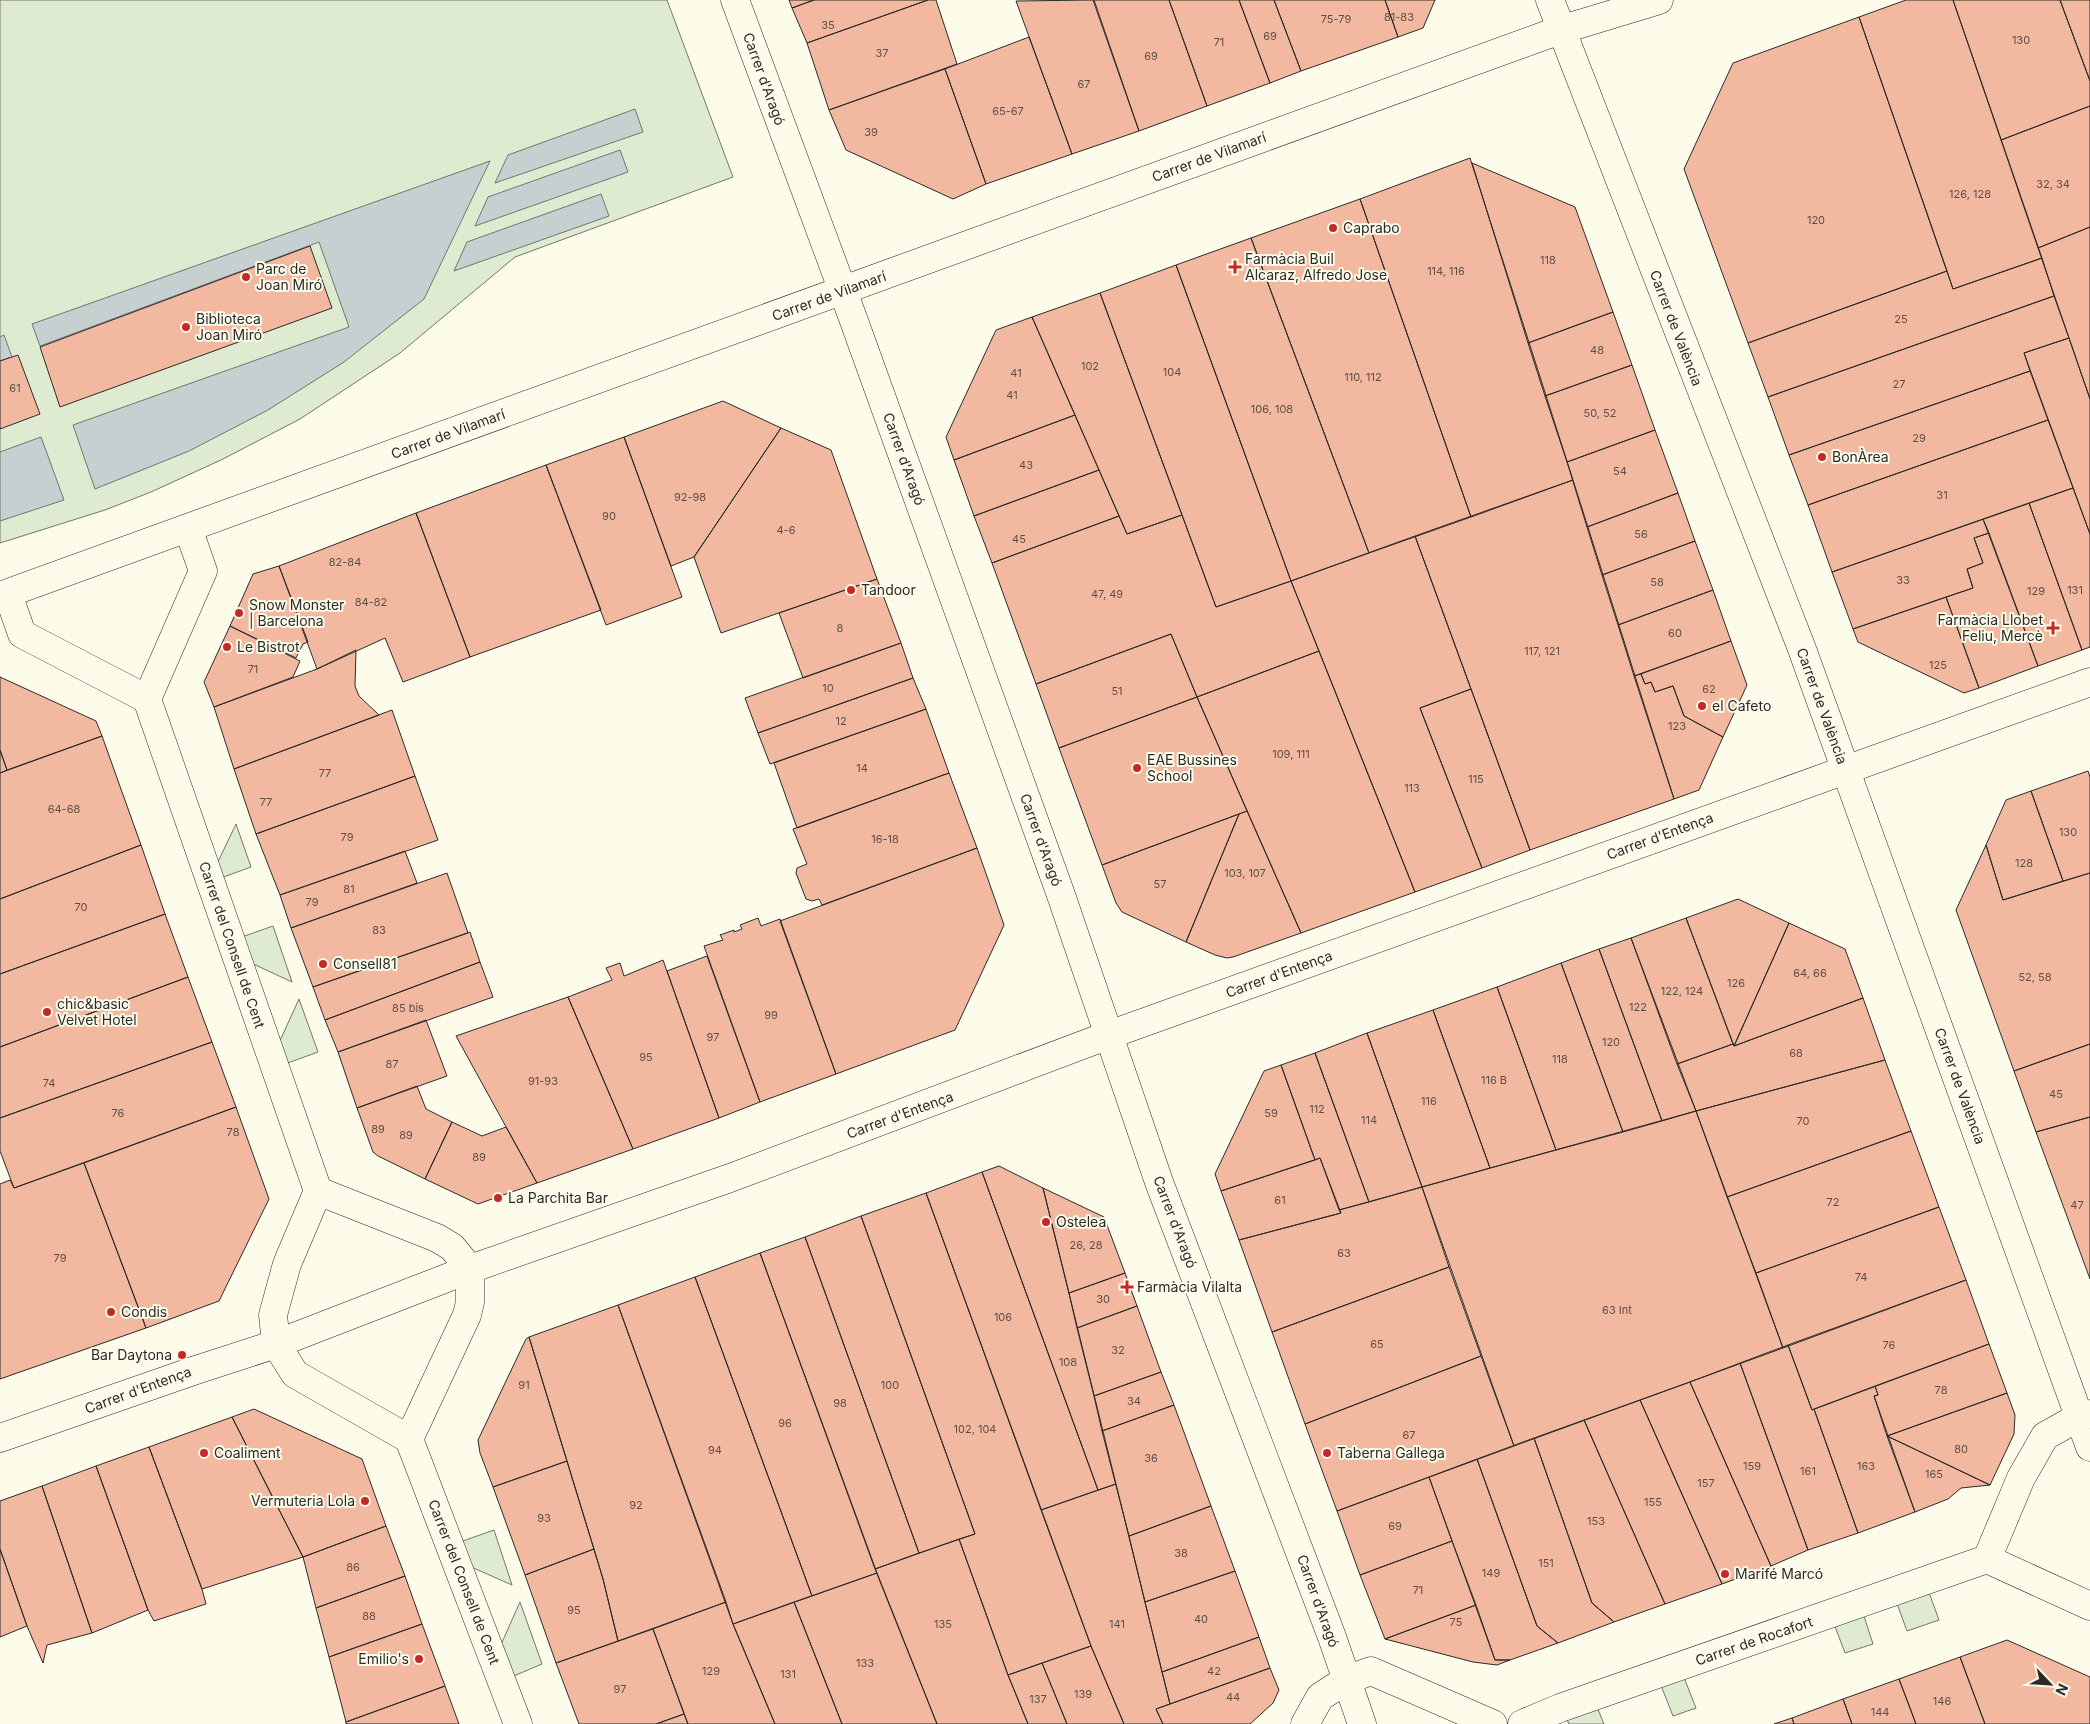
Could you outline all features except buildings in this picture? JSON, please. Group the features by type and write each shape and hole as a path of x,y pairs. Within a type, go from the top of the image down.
{"street":[{"name":"Carrer d'Aragó","path":"734,0 842,290 1061,895 1160,1182 1325,1618 1362,1724"},
{"name":"Carrer de València","path":"1550,0 1560,30 1802,649 2084,1416 2090,1447"},
{"name":"Carrer de Vilamarí","path":"4,595 1560,30 1659,0"},
{"path":"4,595 22,634 147,699 203,571 188,528"},
{"name":"Carrer d'Entença","path":"0,1438 276,1344 470,1269 730,1178 1109,1035 2090,682"},
{"name":"Carrer del Consell de Cent","path":"147,699 318,1191"},
{"path":"318,1191 437,1238 452,1247 470,1269 470,1302 467,1315 409,1439 295,1374 276,1344 272,1315 287,1264 318,1191"},
{"path":"2084,1416 2045,1436 2022,1478 1986,1559 2090,1606"},
{"name":"Carrer del Consell de Cent","path":"409,1439 518,1724"},
{"name":"Carrer de Rocafort","path":"1522,1724 1560,1708 1986,1559"},
{"path":"1305,1724 1320,1697 1346,1680 1371,1671 1493,1724"}],"green space":[{"name":"Parc de Joan Miró","path":"0,0 667,0 733,177 515,257 400,353 300,419 221,460 151,492 105,510 0,543"},
{"path":"236,824 251,867 218,879 215,868"},
{"path":"273,926 292,982 249,962 239,938"},
{"path":"299,999 318,1052 285,1064 278,1045"},
{"path":"494,1530 512,1585 469,1566 460,1542"},
{"path":"1927,1587 1939,1620 1907,1631 1895,1598"},
{"path":"520,1602 542,1664 509,1678 499,1649"},
{"path":"1862,1610 1873,1644 1845,1653 1833,1621"},
{"path":"1683,1675 1696,1708 1673,1716 1660,1683"},
{"path":"1597,1707 1604,1724 1569,1724 1566,1717"}],"shaded area":[{"path":"635,109 643,132 495,183 508,155"},
{"path":"620,150 628,172 475,226 488,197"},
{"path":"490,161 424,299 344,362 268,410 189,451 95,489 73,425 349,327 319,242 40,346 32,324"},
{"path":"601,194 609,216 454,271 467,242"},
{"path":"4,335 12,357 0,361 0,337"},
{"path":"41,437 64,500 0,521 0,452"}],"place":[{"name":"Caprabo","path":"1333,228"},
{"name":"Farmàcia Buil Alcaraz, Alfredo Jose","path":"1235,267"},
{"name":"Parc de Joan Miró","path":"246,277"},
{"name":"Biblioteca Joan Miró","path":"186,327"},
{"name":"BonÀrea","path":"1822,457"},
{"name":"Tandoor","path":"851,590"},
{"name":"Snow Monster | Barcelona","path":"239,613"},
{"name":"Farmàcia Llobet Feliu, Mercè","path":"2053,628"},
{"name":"Le Bistrot","path":"227,647"},
{"name":"el Cafeto","path":"1702,706"},
{"name":"EAE Bussines School","path":"1137,768"},
{"name":"Consell81","path":"323,964"},
{"name":"chic&basic Velvet Hotel","path":"47,1012"},
{"name":"La Parchita Bar","path":"498,1198"},
{"name":"Ostelea","path":"1046,1222"},
{"name":"Farmàcia Vilalta","path":"1127,1287"},
{"name":"Condis","path":"111,1312"},
{"name":"Bar Daytona","path":"182,1355"},
{"name":"Coaliment","path":"204,1453"},
{"name":"Taberna Gallega","path":"1327,1453"},
{"name":"Vermuteria Lola","path":"365,1501"},
{"name":"Marifé Marcó","path":"1725,1574"},
{"name":"Emilio's","path":"419,1659"}]}
